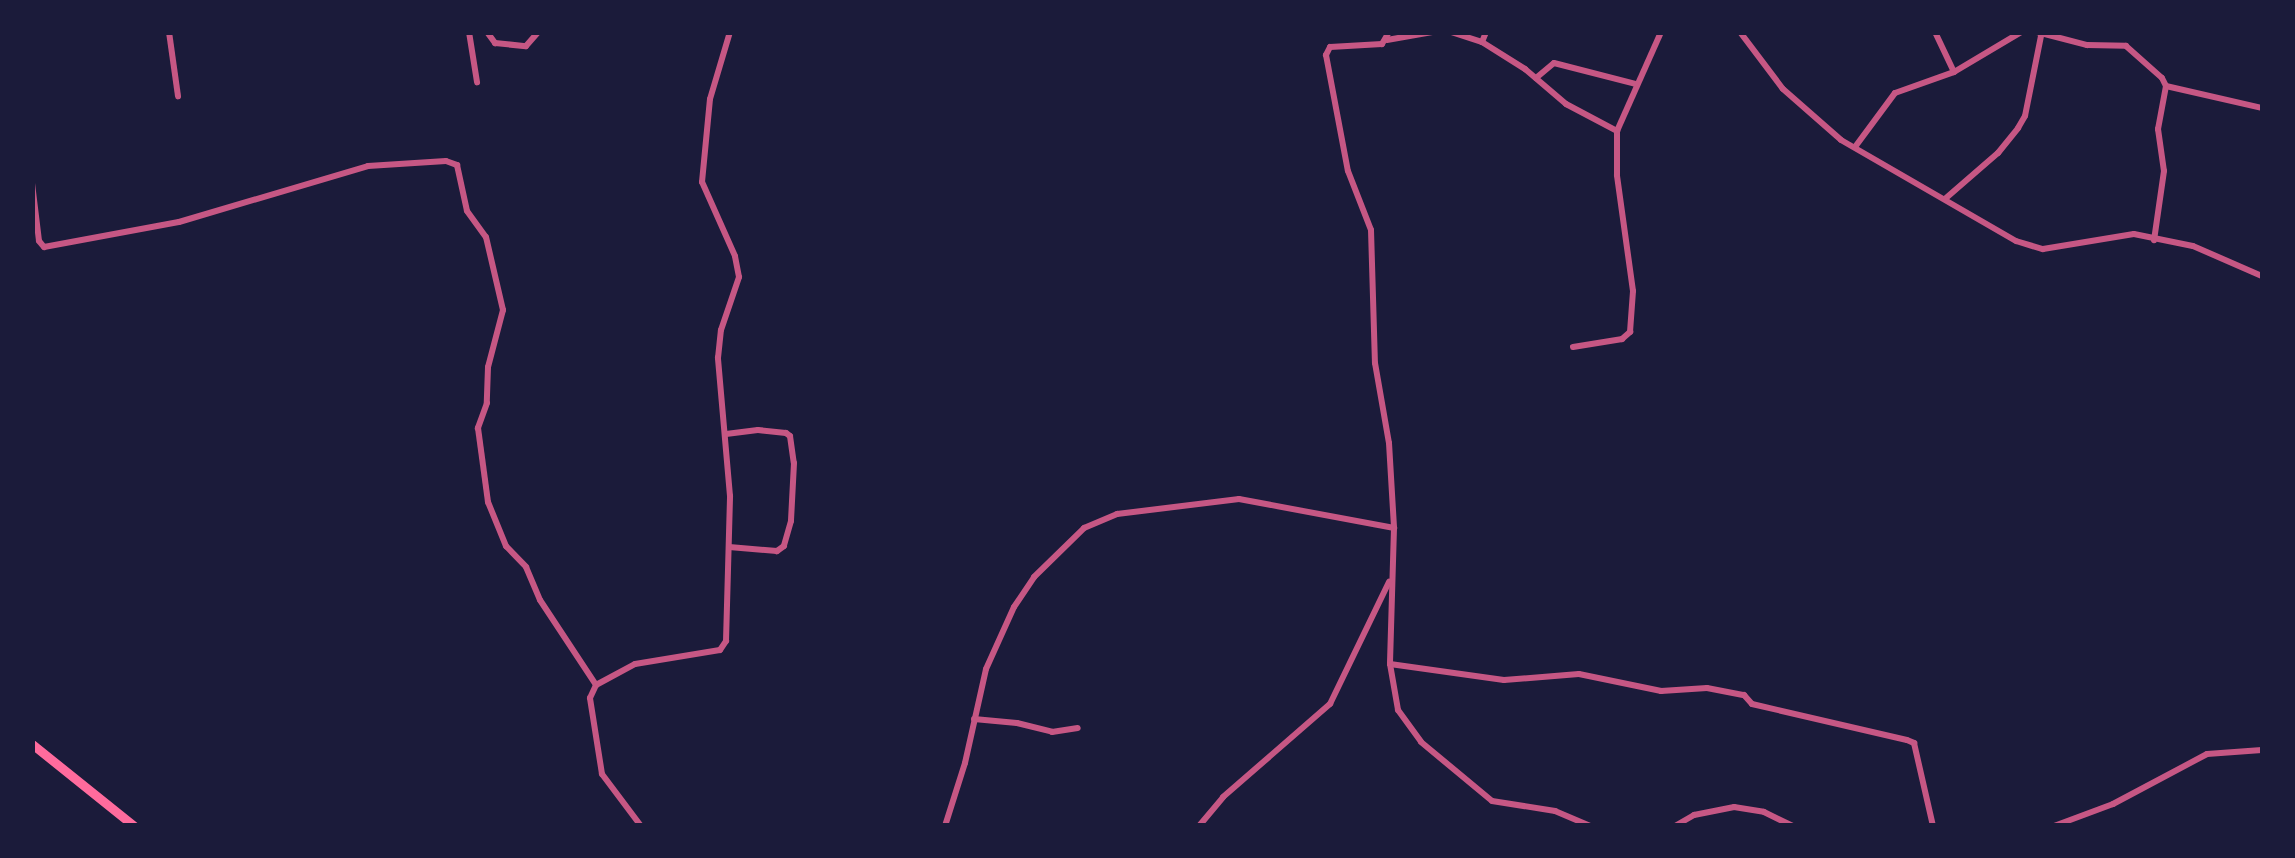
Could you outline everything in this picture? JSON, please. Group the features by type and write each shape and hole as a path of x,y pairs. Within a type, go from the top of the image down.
{"main road":[{"path":"32,744 124,822 134,826"}],"street":[{"path":"169,32 178,96"},
{"path":"470,32 477,82"},
{"path":"487,32 494,43 526,46 538,32"},
{"path":"642,826 602,774 590,703 596,686 642,662 724,646 729,547 719,340 739,276 702,182 710,100 730,32"},
{"path":"1432,32 1330,46 1326,54 1348,171 1371,230 1375,364 1389,444 1394,528 1390,664 1398,710 1406,726 1492,801 1556,811 1591,826"},
{"path":"1451,32 1482,42 1536,78 1566,104 1618,131"},
{"path":"1482,42 1486,32"},
{"path":"1573,347 1622,338 1630,332 1634,291 1617,175 1618,131 1661,32"},
{"path":"1740,32 1783,88 1854,147 2032,247 2134,234 2192,246 2262,276"},
{"path":"1934,32 1954,72"},
{"path":"1854,147 1894,93 1954,72 2021,32"},
{"path":"1946,198 1998,153 2018,128 2032,87 2039,34 2087,46 2126,46 2158,71 2166,86 2158,128 2164,171 2154,240"},
{"path":"1536,78 1554,64 1636,84"},
{"path":"2166,86 2262,108"},
{"path":"32,183 44,247 179,222 368,166 446,161 456,166 464,181 465,207 486,237 504,310 488,367 487,403 478,428 488,502 506,546 526,566 540,600 596,686"},
{"path":"726,434 786,433 790,436 794,463 791,521 784,546 777,550 729,547"},
{"path":"945,826 986,669 1026,586 1076,536 1096,522 1117,514 1239,499 1394,528"},
{"path":"1198,826 1223,797 1330,704 1392,576"},
{"path":"1390,664 1504,680 1579,674 1661,691 1707,688 1744,695 1752,704 1907,740 1914,743 1933,826"},
{"path":"974,719 1017,723 1052,732 1078,728"},
{"path":"2054,826 2113,804 2207,754 2262,750"},
{"path":"1675,826 1694,815 1734,807 1764,812 1794,826"}]}
